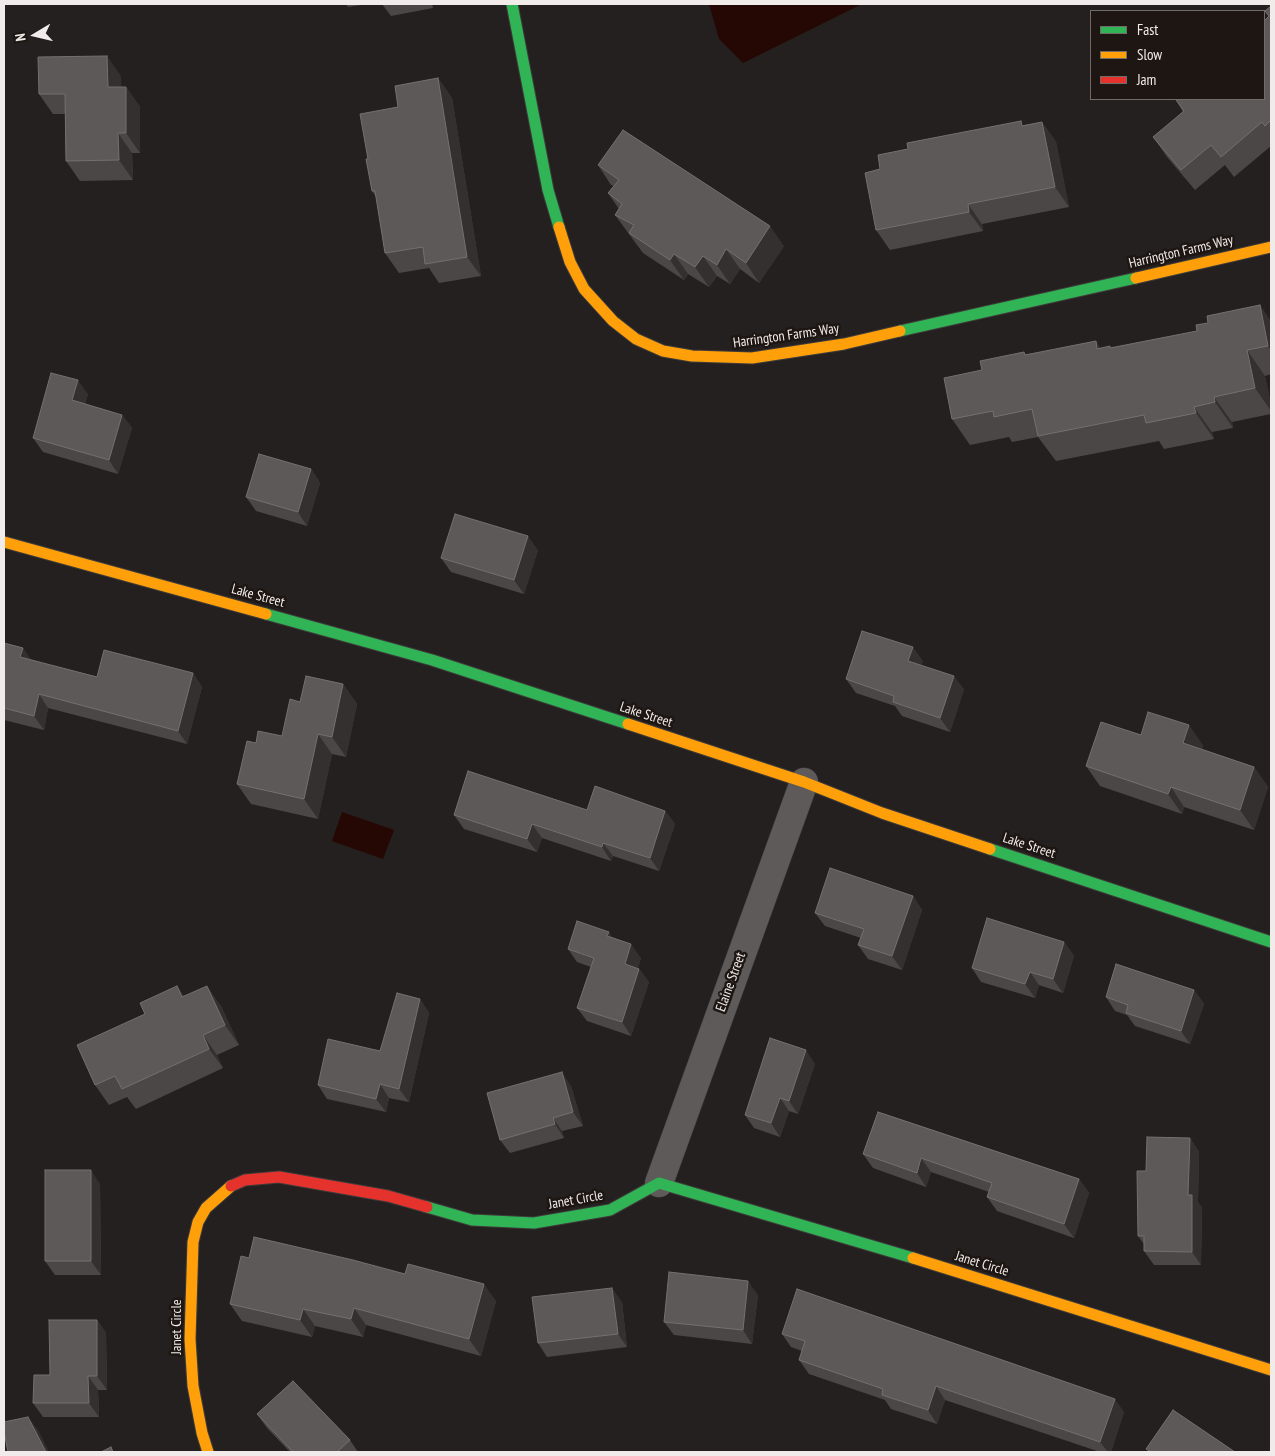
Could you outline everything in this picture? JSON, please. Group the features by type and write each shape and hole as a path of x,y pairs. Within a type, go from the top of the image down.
{"street":[{"name":"Harrington Farms Way","path":"512,4 548,190 570,262 584,289 608,316 636,339 663,351 692,356 752,358 844,344 1271,247"},
{"name":"Lake Street","path":"4,542 432,660 804,782 882,813 1271,942"},
{"name":"Elaine Street","path":"659,1183 804,782"},
{"name":"Janet Circle","path":"208,1452 202,1433 193,1386 190,1339 193,1242 198,1222 206,1208 230,1186 245,1180 279,1177 388,1196 472,1220 534,1223 610,1210 659,1183 939,1266 1271,1370"},
{"path":"1271,1361 1271,1370"}],"shaded area":[{"path":"709,4 862,4 743,63 719,39"},
{"path":"342,812 394,830 383,859 332,841"}],"building":[{"path":"1271,6 1271,120 1265,126 1262,122 1221,157 1211,145 1181,170 1153,137 1184,111 1176,100 1265,100 1265,20 1269,16 1265,11"},
{"path":"107,56 108,87 126,87 126,133 118,133 119,160 66,161 65,94 39,94 38,57"},
{"path":"438,78 467,257 425,264 423,247 385,253 375,191 372,191 366,159 368,159 360,114 398,107 395,86"},
{"path":"1021,121 1022,126 1042,122 1055,187 968,204 969,212 876,230 865,173 880,169 878,155 908,149 907,143"},
{"path":"623,130 770,226 746,263 726,249 717,265 703,256 695,267 674,254 670,260 629,233 634,225 615,215 622,204 608,193 619,180 598,165"},
{"path":"1260,305 1268,346 1247,350 1255,388 1214,397 1215,402 1194,407 1196,413 1146,423 1144,415 1038,436 1032,409 994,417 993,411 952,419 944,378 982,370 980,361 1024,352 1025,355 1096,341 1097,349 1110,346 1110,348 1197,331 1196,325 1208,323 1207,316"},
{"path":"51,373 78,380 72,400 122,415 109,460 33,438"},
{"path":"259,454 311,469 298,512 246,497"},
{"path":"455,514 528,536 514,580 441,558"},
{"path":"862,631 913,647 908,661 954,676 940,718 893,702 894,696 846,679"},
{"path":"4,643 23,648 20,657 97,677 104,650 193,673 178,731 39,694 34,716 4,708"},
{"path":"306,676 343,684 332,737 318,734 304,799 237,784 247,741 256,743 258,731 282,736 290,699 300,702"},
{"path":"1148,712 1189,725 1183,743 1254,767 1240,810 1171,787 1168,794 1086,766 1101,722 1141,735"},
{"path":"468,771 587,810 595,786 665,811 650,858 603,843 602,847 532,824 527,839 454,815"},
{"path":"830,868 913,896 892,956 858,945 864,929 815,913"},
{"path":"987,918 1064,942 1053,979 1030,972 1025,984 972,968"},
{"path":"577,921 609,932 607,936 631,944 625,964 639,969 622,1022 577,1008 594,958 568,949"},
{"path":"1116,964 1194,990 1181,1031 1126,1013 1128,1005 1106,997"},
{"path":"177,986 182,997 207,986 225,1025 203,1035 209,1049 122,1089 115,1076 95,1085 77,1045 145,1014 140,1003"},
{"path":"397,993 420,999 399,1089 380,1084 376,1099 318,1085 328,1039 380,1051"},
{"path":"770,1038 806,1050 789,1101 780,1098 771,1123 745,1115"},
{"path":"562,1072 573,1112 553,1118 555,1124 500,1140 487,1093"},
{"path":"878,1112 1079,1179 1064,1224 987,1197 992,1183 921,1158 917,1173 863,1154"},
{"path":"1147,1137 1190,1138 1188,1195 1192,1195 1192,1252 1144,1251 1144,1236 1138,1236 1137,1171 1146,1171"},
{"path":"45,1170 91,1170 91,1261 45,1261"},
{"path":"254,1237 405,1274 408,1264 484,1284 469,1339 354,1308 351,1319 303,1309 300,1320 230,1304 241,1256 249,1258"},
{"path":"669,1272 748,1281 743,1330 664,1322"},
{"path":"612,1288 618,1334 538,1343 532,1297"},
{"path":"797,1289 1115,1399 1100,1442 936,1386 928,1410 882,1395 883,1389 799,1360 805,1341 782,1334"},
{"path":"49,1320 97,1320 97,1376 88,1376 89,1403 33,1403 34,1375 50,1375"},
{"path":"293,1381 350,1440 337,1452 293,1452 257,1414"},
{"path":"1173,1410 1235,1452 1151,1452 1146,1449"},
{"path":"28,1417 46,1452 8,1452 4,1422"},
{"path":"111,1447 113,1452 101,1452"}],"traffic: fast":[{"path":"512,4 548,190 559,227"},
{"path":"900,331 1136,278"},
{"path":"266,614 432,660 628,724"},
{"path":"990,849 1271,942"},
{"path":"427,1207 472,1220 534,1223 610,1210 659,1183 913,1258"}],"traffic: slow":[{"path":"559,227 570,262 584,289 613,321 636,339 663,351 692,356 752,358 844,344 900,331"},
{"path":"1136,278 1271,247"},
{"path":"4,542 266,614"},
{"path":"628,724 804,782 882,813 990,849"},
{"path":"208,1452 202,1433 193,1386 190,1339 193,1242 198,1222 206,1208 231,1186"},
{"path":"913,1258 1271,1370"}],"traffic: jam":[{"path":"231,1186 245,1180 279,1177 388,1196 427,1207"}]}
